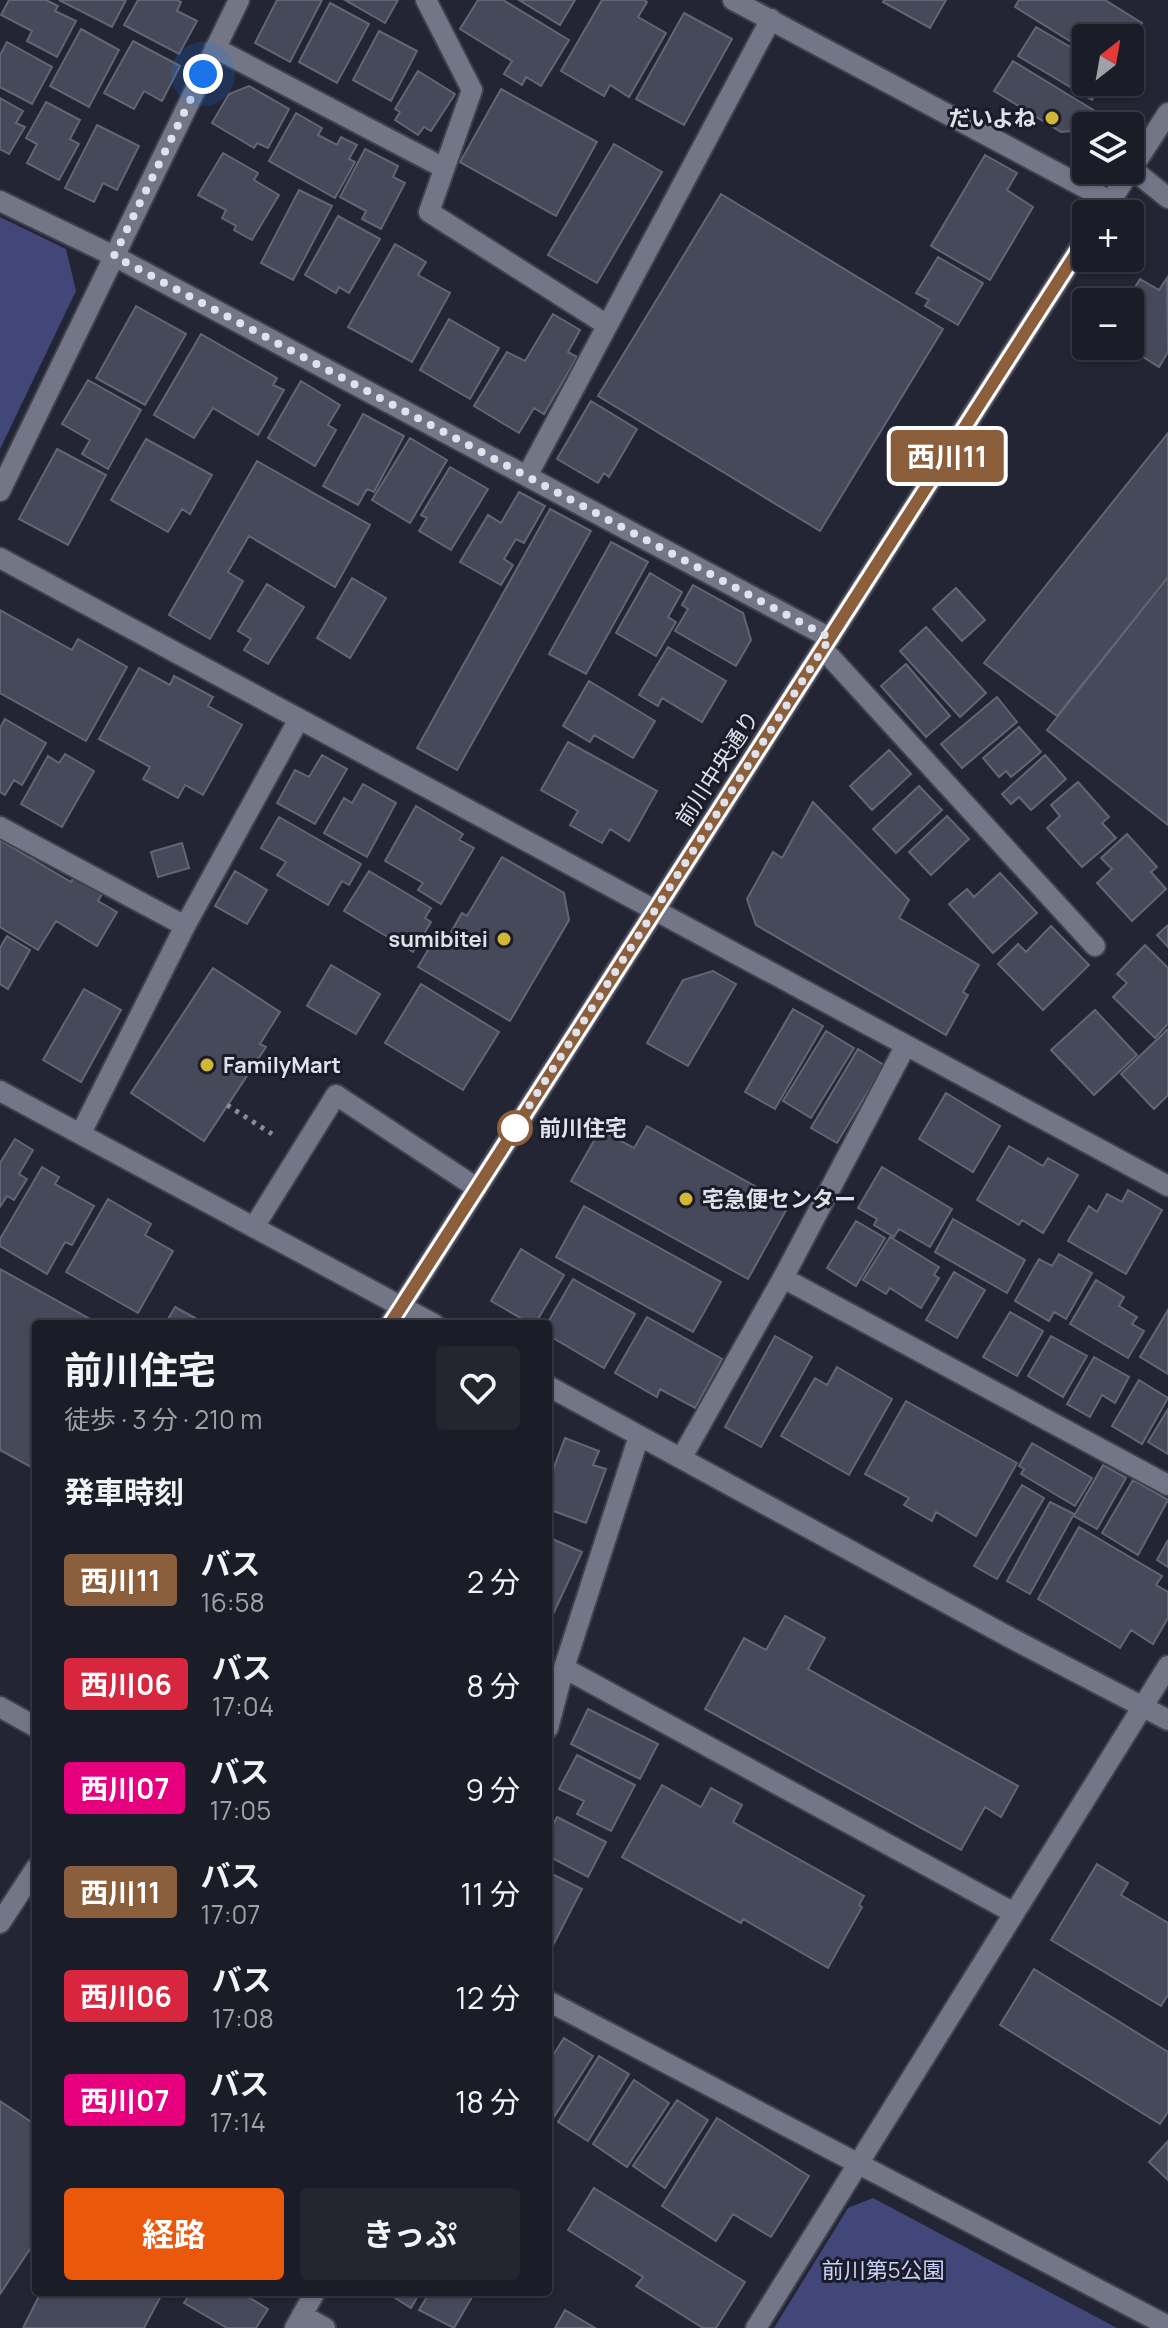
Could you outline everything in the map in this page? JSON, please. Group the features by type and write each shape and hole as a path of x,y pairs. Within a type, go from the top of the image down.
{"street":[{"path":"0,491 239,0"},
{"path":"426,0 472,90 429,212 607,325"},
{"path":"733,0 1094,200"},
{"path":"527,476 771,19"},
{"path":"215,48 444,168"},
{"path":"1144,150 1168,113"},
{"path":"1144,179 1168,198"},
{"path":"0,201 114,256 527,476 826,643 1095,946"},
{"name":"前川中央通り","path":"396,1315 1072,260"},
{"path":"0,558 1168,1186"},
{"path":"81,1133 185,926 299,719"},
{"path":"0,827 185,926"},
{"path":"682,1457 783,1278 906,1045"},
{"path":"0,1091 254,1227 396,1315 417,1320"},
{"path":"254,1227 336,1095 477,1188"},
{"path":"783,1278 1168,1485"},
{"path":"552,1388 1168,1720"},
{"path":"552,1713 639,1436"},
{"path":"756,2328 1168,1666"},
{"path":"564,1668 1014,1913"},
{"path":"0,1707 32,1725"},
{"path":"0,1923 32,1874"},
{"path":"552,2003 1168,2326"},
{"path":"313,2296 299,2321 325,2328"}],"path":[{"path":"227,1105 300,1152"}],"green space":[{"path":"0,217 66,249 76,291 0,449"},
{"name":"前川第5公園","path":"873,2198 1117,2328 774,2328 848,2208"}],"building":[{"path":"9,0 46,0 58,6 55,11 76,21 57,57 27,41 32,31 1,15"},
{"path":"59,0 126,0 112,27"},
{"path":"138,0 177,0 181,2 177,11 197,21 179,54 124,25"},
{"path":"277,0 322,0 290,62 255,43"},
{"path":"345,0 398,0 385,23"},
{"path":"478,0 503,0 569,40 541,86 526,77 522,85 504,74 512,61 460,29"},
{"path":"519,0 575,0 560,25"},
{"path":"602,0 644,0 647,2 638,17 666,33 629,97 610,85 604,96 561,71"},
{"path":"884,0 946,0 930,28"},
{"path":"1019,0 1105,0 1142,23 1072,24 1072,42 1015,7"},
{"path":"330,3 369,24 337,83 299,62"},
{"path":"684,13 732,39 684,125 636,99"},
{"path":"1036,27 1072,48 1072,88 1018,56"},
{"path":"81,29 119,50 89,107 50,86"},
{"path":"379,31 417,51 391,101 353,80"},
{"path":"133,41 180,66 162,101 144,91 134,109 104,93"},
{"path":"7,42 52,67 32,104 0,87 0,55"},
{"path":"1013,61 1095,111 1072,112 1072,131 1061,132 994,91"},
{"path":"418,71 455,94 431,131 424,127 418,135 395,120 400,112 395,109"},
{"path":"249,86 289,109 268,148 257,143 254,148 212,123 229,94"},
{"path":"501,89 597,142 556,216 460,162"},
{"path":"0,98 23,111 16,123 25,127 9,154 0,149"},
{"path":"46,102 80,120 70,139 79,144 59,180 27,163 37,144 26,138"},
{"path":"296,113 322,128 318,135 337,145 341,137 357,145 349,159 355,162 335,198 269,161"},
{"path":"97,125 139,146 117,190 103,183 94,202 65,188"},
{"path":"614,144 662,172 597,283 548,255"},
{"path":"365,149 398,166 393,177 405,183 381,229 362,219 366,211 340,197"},
{"path":"223,153 258,173 254,180 279,195 252,240 234,230 236,226 222,218 226,210 198,195"},
{"path":"985,155 1017,173 1007,190 1033,207 990,280 931,246"},
{"path":"299,190 332,206 293,280 261,263"},
{"path":"721,194 943,329 820,531 598,396"},
{"path":"338,216 380,239 349,293 339,287 336,293 305,275"},
{"path":"395,244 426,262 418,275 450,293 412,362 348,327"},
{"path":"938,257 983,283 958,325 925,306 929,300 916,293"},
{"path":"1167,278 1168,352 1159,367 1144,357 1144,288 1135,288 1140,279 1159,290"},
{"path":"136,306 186,334 145,405 96,378"},
{"path":"553,314 580,330 568,352 577,357 544,414 534,408 519,433 474,406 507,352 525,361"},
{"path":"449,319 499,348 470,399 420,370"},
{"path":"201,334 277,378 273,385 284,390 258,435 213,408 194,438 154,415"},
{"path":"88,380 141,410 108,469 82,454 90,440 62,424"},
{"path":"301,381 340,405 328,425 336,430 315,466 268,438"},
{"path":"591,401 637,429 609,477 604,473 598,483 557,459"},
{"path":"363,414 404,436 374,492 367,489 358,505 323,486"},
{"path":"1168,433 1168,577 1057,716 984,663"},
{"path":"410,438 447,460 410,523 372,500"},
{"path":"146,439 212,475 190,514 182,509 168,532 111,500"},
{"path":"57,449 106,475 68,545 19,519"},
{"path":"257,461 370,525 335,587 249,536 228,572 243,581 210,639 169,615"},
{"path":"450,467 488,489 451,550 419,531 427,518 421,515"},
{"path":"519,492 545,506 524,543 516,539 504,559 513,565 501,585 460,562 488,515 501,523"},
{"path":"550,509 591,531 457,770 417,748"},
{"path":"611,542 648,562 586,674 549,654"},
{"path":"650,573 682,592 668,617 676,622 656,656 616,633"},
{"path":"1168,577 1168,825 1047,730"},
{"path":"352,578 386,598 350,658 317,638"},
{"path":"267,584 304,607 268,664 244,650 251,639 238,631"},
{"path":"693,585 743,613 751,640 736,666 675,631 688,609 682,605"},
{"path":"956,588 985,620 962,641 933,609"},
{"path":"0,610 72,650 78,639 127,667 86,741 0,693"},
{"path":"926,627 986,693 960,717 900,651"},
{"path":"668,647 726,681 702,722 662,698 658,706 639,695"},
{"path":"906,664 950,716 926,737 881,686"},
{"path":"139,668 170,685 174,676 213,697 208,706 242,725 203,795 185,785 178,798 143,779 150,767 99,739"},
{"path":"589,681 655,721 633,758 594,735 590,742 563,726"},
{"path":"997,697 1017,722 962,768 941,744"},
{"path":"5,719 46,743 22,785 14,780 5,795 0,792 0,728"},
{"path":"1019,727 1041,752 1011,777 1006,771 999,777 983,758"},
{"path":"568,742 657,791 629,841 610,829 602,843 570,825 578,811 541,790"},
{"path":"889,750 911,774 872,810 850,786"},
{"path":"65,754 94,771 62,827 21,804 48,756 59,763"},
{"path":"322,755 347,769 315,824 277,803 295,770 309,777"},
{"path":"1045,755 1066,779 1031,810 1019,797 1011,804 1002,794"},
{"path":"1078,782 1109,817 1102,823 1116,838 1082,867 1047,828 1060,816 1051,805"},
{"path":"363,784 396,803 367,857 324,833 344,798 352,803"},
{"path":"919,786 942,810 896,853 873,829"},
{"path":"813,802 909,900 899,918 979,965 963,992 968,995 946,1035 756,925 747,899 773,852 782,858"},
{"path":"416,806 463,834 459,840 474,848 441,904 418,890 423,883 385,861"},
{"path":"947,816 969,839 931,875 909,852"},
{"path":"279,817 361,864 349,885 342,881 328,905 277,875 286,862 261,848"},
{"path":"1127,834 1157,867 1151,872 1166,889 1132,921 1097,883 1112,869 1101,858"},
{"path":"0,840 71,882 74,877 102,894 98,901 117,912 97,946 56,921 38,950 0,927"},
{"path":"182,843 189,868 158,877 151,852"},
{"path":"502,857 564,893 569,920 510,1021 418,967 434,940 443,946 462,913 467,916"},
{"path":"235,871 267,890 247,924 215,906"},
{"path":"369,871 431,908 425,918 431,922 413,952 344,911"},
{"path":"1000,873 1037,913 993,953 949,904 967,889 974,897"},
{"path":"1168,925 1168,947 1157,935"},
{"path":"1051,926 1089,965 1043,1010 998,964 1018,944 1026,952"},
{"path":"7,936 30,950 8,989 0,984 0,948"},
{"path":"1145,945 1168,968 1168,1024 1155,1038 1113,997 1127,983 1117,974"},
{"path":"331,965 380,994 356,1034 307,1006"},
{"path":"213,968 280,1012 260,1044 266,1047 204,1141 131,1093"},
{"path":"713,971 736,984 688,1066 647,1043 683,980"},
{"path":"421,984 499,1032 463,1090 385,1043"},
{"path":"84,989 121,1010 81,1082 43,1060"},
{"path":"793,1009 823,1026 775,1109 745,1092"},
{"path":"1095,1010 1137,1055 1094,1095 1051,1050"},
{"path":"1168,1029 1168,1095 1154,1109 1121,1074"},
{"path":"826,1031 854,1048 811,1118 783,1101"},
{"path":"858,1049 884,1065 837,1143 811,1128"},
{"path":"946,1093 1000,1126 973,1172 919,1139"},
{"path":"647,1126 789,1205 748,1279 571,1181 600,1130 634,1148"},
{"path":"15,1139 33,1150 19,1174 27,1179 14,1200 7,1196 0,1207 0,1163"},
{"path":"1009,1146 1043,1166 1048,1158 1078,1175 1043,1233 1022,1220 1019,1225 977,1200"},
{"path":"42,1167 59,1177 55,1184 94,1206 72,1245 65,1242 47,1274 0,1246 0,1239"},
{"path":"882,1167 952,1209 930,1247 899,1229 894,1237 874,1225 877,1219 858,1208"},
{"path":"1128,1190 1162,1210 1126,1274 1068,1241 1089,1206 1097,1212 1107,1194 1122,1202"},
{"path":"108,1199 151,1224 145,1235 173,1251 138,1313 66,1272"},
{"path":"584,1206 721,1282 693,1332 556,1257"},
{"path":"953,1219 1025,1260 1007,1293 935,1252"},
{"path":"856,1221 885,1238 856,1286 827,1268"},
{"path":"890,1237 939,1267 934,1275 939,1278 921,1308 890,1288 886,1294 863,1280"},
{"path":"521,1249 564,1275 537,1320 524,1320 491,1301"},
{"path":"1059,1254 1092,1273 1066,1319 1054,1312 1049,1321 1015,1301 1039,1259 1052,1266"},
{"path":"0,1269 92,1320 32,1320 32,1465 0,1450"},
{"path":"954,1272 985,1290 957,1338 926,1320"},
{"path":"573,1279 635,1314 604,1368 552,1337 552,1320 549,1320"},
{"path":"1096,1280 1124,1297 1119,1306 1137,1317 1132,1324 1144,1331 1128,1358 1070,1324"},
{"path":"175,1307 199,1320 167,1320"},
{"path":"1168,1310 1168,1374 1140,1357"},
{"path":"1010,1312 1043,1331 1017,1376 983,1357"},
{"path":"647,1317 722,1359 695,1408 660,1389 657,1397 615,1373"},
{"path":"775,1336 812,1357 761,1447 725,1427"},
{"path":"1051,1336 1087,1356 1063,1397 1028,1376"},
{"path":"1094,1357 1129,1377 1115,1403 1102,1395 1090,1417 1067,1404"},
{"path":"837,1367 892,1399 849,1475 781,1436 815,1378 827,1385"},
{"path":"1139,1380 1168,1398 1142,1444 1112,1426"},
{"path":"906,1401 1017,1463 976,1536 936,1512 932,1521 904,1505 909,1498 865,1474"},
{"path":"1168,1409 1168,1454 1148,1442"},
{"path":"565,1438 599,1451 593,1465 606,1469 586,1523 552,1510 552,1472"},
{"path":"1032,1443 1092,1478 1075,1506 1021,1474 1024,1469 1019,1466"},
{"path":"1103,1465 1126,1478 1097,1529 1074,1516"},
{"path":"1133,1480 1168,1500 1138,1555 1102,1533"},
{"path":"1022,1485 1044,1498 997,1579 974,1566"},
{"path":"1050,1502 1074,1514 1030,1594 1007,1581"},
{"path":"1079,1527 1162,1576 1156,1585 1168,1592 1168,1618 1153,1644 1131,1630 1120,1648 1038,1599"},
{"path":"552,1539 582,1552 552,1616"},
{"path":"1168,1540 1168,1567 1157,1560"},
{"path":"785,1616 825,1638 808,1669 1018,1786 1001,1817 985,1807 961,1850 705,1709 744,1638 766,1650"},
{"path":"588,1709 658,1744 640,1779 571,1744"},
{"path":"577,1755 635,1785 611,1831 577,1814 584,1801 559,1789"},
{"path":"662,1785 701,1807 711,1788 742,1805 733,1822 864,1896 859,1905 862,1907 828,1968 743,1919 741,1923 622,1857"},
{"path":"557,1817 606,1842 588,1877 552,1858 552,1826"},
{"path":"1097,1864 1128,1883 1121,1895 1168,1923 1168,1995 1161,2006 1051,1940"},
{"path":"552,1874 582,1889 552,1947"},
{"path":"1034,1969 1168,2052 1168,2112 1160,2124 1000,2025"},
{"path":"564,2038 593,2056 552,2120 552,2057"},
{"path":"599,2056 629,2074 588,2141 558,2122"},
{"path":"634,2080 669,2103 627,2167 593,2144"},
{"path":"677,2100 708,2120 665,2188 633,2166"},
{"path":"0,2101 32,2122 32,2246 0,2294"},
{"path":"717,2118 809,2176 771,2237 733,2214 716,2241 662,2206"},
{"path":"1168,2141 1168,2180 1149,2162"},
{"path":"594,2188 745,2282 716,2328 703,2328 636,2286 643,2277 568,2230"},
{"path":"39,2296 161,2296 144,2328 23,2328"},
{"path":"188,2296 247,2296 268,2309 256,2328 227,2328 184,2303"},
{"path":"392,2296 418,2296 411,2308"},
{"path":"428,2296 473,2296 454,2328 419,2310"},
{"path":"565,2310 595,2328 555,2328"}],"bus line":[{"name":"西川11","path":"393,1320 1072,260"}],"place":[{"name":"だいよね","path":"1052,118"},
{"name":"sumibitei","path":"504,939"},
{"name":"FamilyMart","path":"207,1065"},
{"name":"前川住宅","path":"515,1128"},
{"name":"宅急便センター","path":"686,1199"}],"route":[{"path":"203,74 114,256 830,638 509,1137 515,1128"}]}
